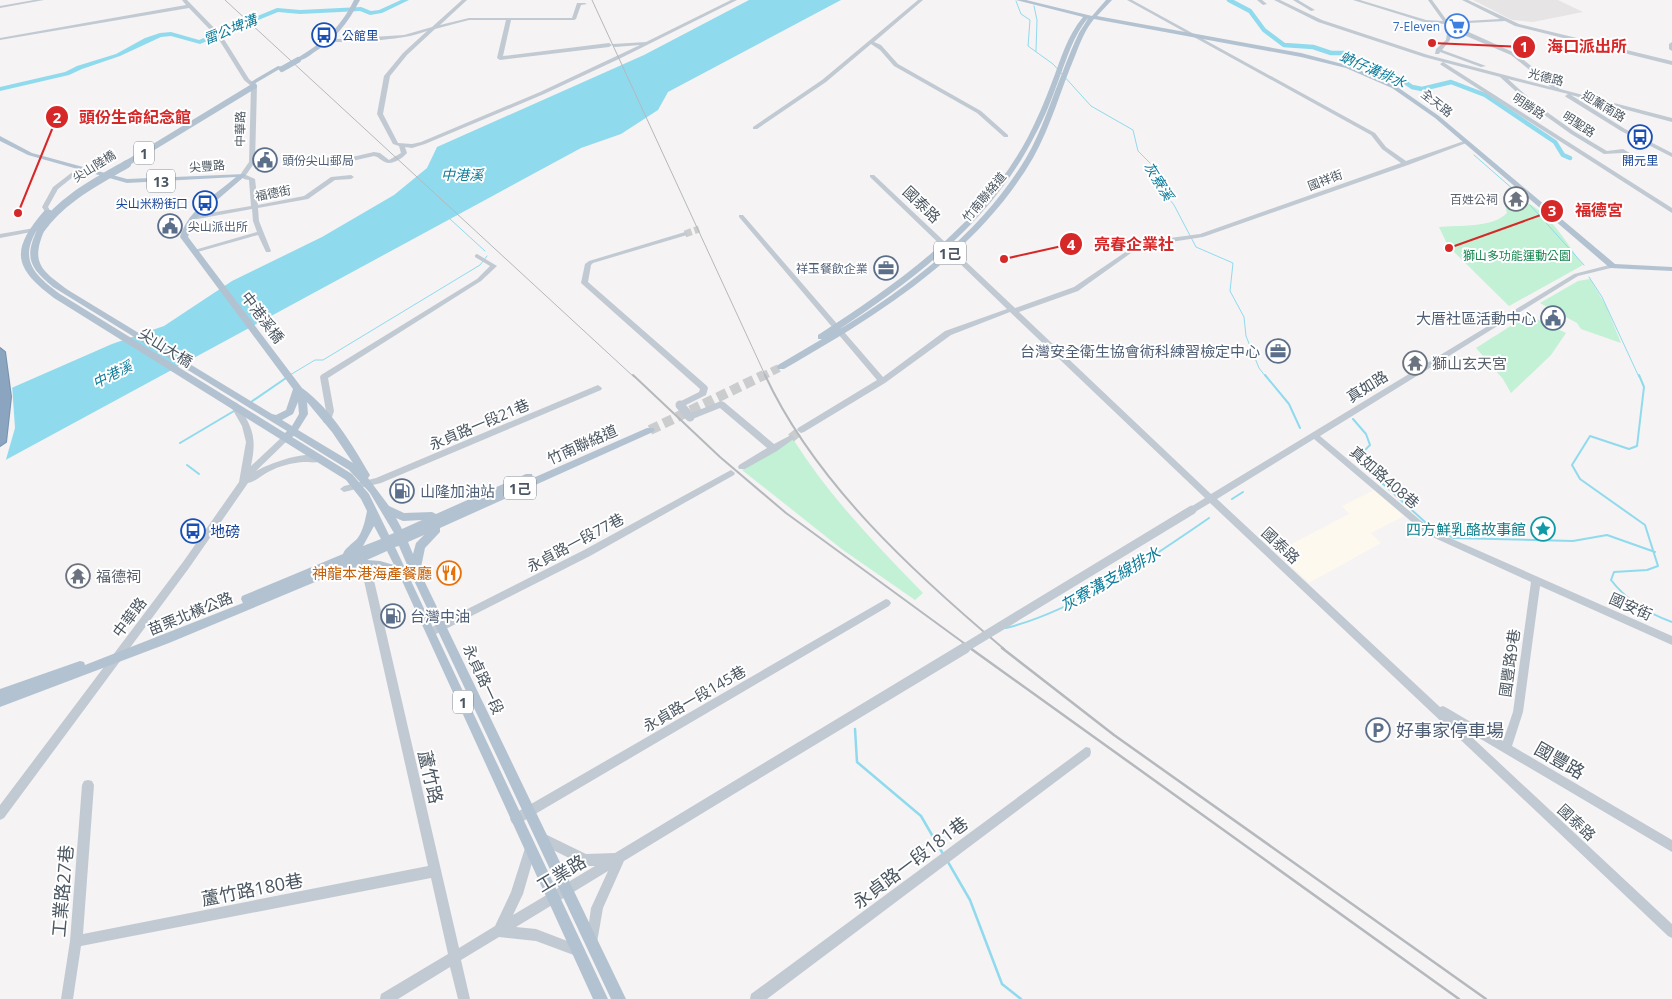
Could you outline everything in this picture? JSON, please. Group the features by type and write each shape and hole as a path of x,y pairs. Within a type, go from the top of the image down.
{"highway":[{"path":"0,352 6,385 5,418 0,442"}],"main road":[{"name":"1","path":"348,13 352,0"},
{"name":"1","path":"253,84 327,40 340,26 357,0"},
{"path":"1019,0 1057,9"},
{"path":"1026,0 1074,15 1081,22"},
{"name":"竹南聯絡道","path":"1058,84 1061,63 1081,22 1101,0"},
{"name":"竹南聯絡道","path":"779,365 900,292 994,207 1022,170 1038,140 1058,84 1089,22 1096,17 1109,0"},
{"name":"全天路","path":"1057,9 1301,55 1366,74 1408,96 1466,142 1613,266"},
{"name":"尖山陸橋","path":"36,229 48,212 86,184 253,84"},
{"name":"尖山陸橋","path":"36,229 77,194 253,84"},
{"name":"尖豐路","path":"0,138 30,154 127,181 137,182 244,175"},
{"path":"194,251 184,237 184,232 192,218 244,175"},
{"name":"1","path":"36,229 26,243 24,256 27,269 38,282 60,294"},
{"name":"中港溪橋","path":"194,251 298,390"},
{"name":"真如路","path":"1613,266 1672,269"},
{"name":"尖山大橋","path":"60,294 234,405 264,420"},
{"name":"尖山大橋","path":"60,294 264,420"},
{"path":"264,420 277,418 290,412 298,390 308,397 362,468 364,485"},
{"name":"中華路","path":"289,435 305,413 305,407 298,390"},
{"name":"永貞路一段","path":"264,420 352,467 378,508 402,537 411,576"},
{"name":"竹南聯絡道","path":"389,543 462,507 648,427 443,523 402,537"},
{"name":"永貞路一段","path":"289,435 321,459 364,485"},
{"path":"338,564 366,536 378,508 412,518 431,516 462,507"},
{"name":"永貞路一段","path":"378,508 389,543 411,576 529,812 618,999"},
{"path":"338,564 366,563 384,565 411,576 420,546 443,523"},
{"name":"苗栗北橫公路","path":"0,694 122,651 389,543"},
{"name":"苗栗北橫公路","path":"0,702 113,661 338,564"},
{"name":"永貞路一段","path":"436,629 516,819 601,999"}],"street":[{"path":"0,7 42,0"},
{"path":"184,0 219,35 246,80 253,84"},
{"path":"465,0 405,54 387,76 380,114 392,140 396,144 402,146 423,143 505,111 648,44 735,0"},
{"path":"755,128 814,89 921,0"},
{"path":"1129,0 1373,134 1384,148 1406,164"},
{"path":"1259,0 1265,4"},
{"name":"光德路","path":"1276,0 1320,21 1434,59 1672,120"},
{"path":"1295,0 1313,10"},
{"path":"1355,0 1404,16 1449,25 1506,20"},
{"path":"1430,0 1449,25 1448,40 1438,50 1434,59"},
{"path":"1464,0 1517,25 1672,63"},
{"path":"327,40 395,37 470,19 574,19 578,4 585,4"},
{"path":"0,39 190,6"},
{"path":"509,19 500,58 612,45 648,44"},
{"name":"迎薰南路","path":"1449,25 1513,54 1559,91 1623,130 1672,155"},
{"path":"871,42 883,48 888,59 979,112 1006,136"},
{"path":"1672,44 1672,49"},
{"name":"明聖路","path":"1438,50 1484,67 1502,76 1546,115 1606,153 1623,151 1634,158"},
{"name":"明勝路","path":"1434,59 1672,211"},
{"name":"中華路","path":"244,175 252,162 253,84"},
{"name":"國祥街","path":"801,430 882,381 948,333 1076,289 1129,252 1191,237 1279,209 1466,142"},
{"path":"303,165 330,164 374,154 378,154 388,162 402,156 404,153 402,146"},
{"path":"48,212 45,207 55,188 81,168"},
{"path":"244,175 246,178 252,179 254,208 259,233 268,251"},
{"name":"福德街","path":"192,218 306,198 333,178 351,176"},
{"name":"國泰路","path":"872,176 1210,498 1672,932"},
{"path":"741,216 882,381"},
{"path":"0,236 36,229"},
{"path":"194,251 259,233"},
{"path":"684,234 592,262 588,264 584,283 704,388 703,393 680,405 690,417 717,405 725,405 774,449"},
{"path":"327,421 330,412 324,378 479,280 494,266 482,259"},
{"name":"真如路","path":"753,776 1576,275 1613,266"},
{"name":"永貞路一段21巷","path":"344,489 378,481 598,388"},
{"path":"234,405 250,430 252,441 241,486"},
{"name":"中華路","path":"0,814 122,651 255,466 289,435"},
{"name":"真如路408巷","path":"1314,435 1429,532 1578,598"},
{"path":"742,467 791,438"},
{"path":"241,486 257,474 283,461 296,458 321,459"},
{"name":"永貞路一段77巷","path":"436,629 587,553 731,473"},
{"name":"蘆竹路","path":"366,563 464,999"},
{"name":"國豐路9巷","path":"1506,748 1518,712 1536,580"},
{"name":"國安街","path":"1578,598 1672,641"},
{"name":"永貞路一段145巷","path":"516,819 886,603"},
{"name":"國豐路","path":"1430,704 1672,846"},
{"name":"永貞路一段181巷","path":"756,999 1086,752"},
{"name":"工業路","path":"386,999 567,891 753,776"},
{"name":"工業路27巷","path":"67,999 76,941 88,785"},
{"path":"542,839 585,860 619,859 597,908 592,944"},
{"path":"530,849 517,894 499,931 536,935 578,951"},
{"name":"蘆竹路180巷","path":"76,941 434,871"}],"shaded area":[{"path":"1473,0 1558,0 1583,12 1533,22 1512,20"},
{"path":"1374,490 1404,516 1371,533 1381,543 1309,583 1276,552 1349,514 1342,506"}],"green space":[{"name":"獅山多功能運動公園","path":"1511,198 1533,206 1543,214 1561,234 1583,265 1509,306 1448,246 1439,227 1475,225 1501,218 1507,213 1504,200"},
{"path":"1590,279 1606,306 1621,343 1581,329 1577,323 1540,303 1578,281"},
{"path":"1528,315 1566,333 1551,355 1511,393 1503,379 1476,348"},
{"path":"793,439 838,500 923,593 915,600 843,550 742,470"}],"water":[{"name":"中港溪","path":"749,0 841,0 668,92 658,110 621,134 581,148 0,463 0,393 112,344 164,326 232,281 322,237 394,195 427,168 437,147 644,55"}],"pier":[{"path":"12,385 15,428 5,463 0,465 0,391"}],"waterway":[{"name":"雷公埤溝","path":"0,89 67,74 118,55 148,39 160,35 171,34 200,42 277,10 300,12 361,9 370,13 380,12 406,0"},
{"name":"蚋仔溝排水","path":"1229,0 1250,11 1264,30 1284,45 1313,47 1331,53 1344,53 1402,80 1412,87 1422,89 1451,82 1485,95 1555,142 1563,155 1570,158"},
{"name":"灰寮溪","path":"1016,1 1021,14 1030,20 1028,46 1053,64 1091,106 1133,130 1138,151 1152,165 1159,186 1174,205 1196,247 1233,263 1230,291 1244,317 1246,336 1259,368 1266,377"},
{"path":"1034,6 1037,20 1036,51"},
{"path":"1474,155 1522,197"},
{"path":"1530,205 1584,265"},
{"path":"450,219 485,251"},
{"path":"290,375 315,360 323,360 480,265 487,256"},
{"path":"1589,277 1602,297 1639,377"},
{"name":"灰寮溪","path":"1265,375 1289,404 1300,428"},
{"path":"1639,375 1644,387 1637,446 1629,449 1590,436 1572,465 1580,479 1645,525 1653,551"},
{"path":"251,402 286,378"},
{"path":"180,443 234,411"},
{"name":"灰寮溪","path":"1353,419 1366,434 1370,445 1362,453 1360,463 1425,522 1453,538 1573,541 1607,535 1653,551"},
{"path":"187,465 199,474"},
{"name":"灰寮溝支線排水","path":"1232,499 1243,492"},
{"name":"灰寮溝支線排水","path":"1006,628 1059,609 1112,582 1209,518"},
{"path":"1653,551 1658,566 1647,570 1614,572 1611,580 1638,606 1672,622"},
{"name":"灰寮溝支線排水","path":"855,729 857,762 921,816 943,854"},
{"name":"灰寮溝支線排水","path":"948,862 970,900 1002,984 1021,999"}],"tunnel":[{"path":"685,234 699,229"},
{"path":"761,377 781,367"},
{"path":"650,430 764,375"},
{"path":"791,438 801,430"}],"railway":[{"path":"225,0 634,377"},
{"path":"592,0 766,376"},
{"path":"633,375 720,457 786,513 972,649"},
{"path":"766,376 786,415 811,453 839,489 902,558 1004,649"},
{"path":"970,648 1459,999"},
{"path":"1002,648 1114,735 1486,999"}],"place":[{"name":"7-Eleven","path":"1457,26"},
{"name":"公館里","path":"324,35"},
{"name":"海口派出所","path":"1432,43"},
{"name":"開元里","path":"1640,137"},
{"name":"頭份尖山郵局","path":"265,160"},
{"name":"百姓公祠","path":"1516,199"},
{"name":"尖山米粉街口","path":"205,203"},
{"name":"頭份生命紀念館","path":"18,213"},
{"name":"尖山派出所","path":"170,226"},
{"name":"福德宮","path":"1449,248"},
{"name":"亮春企業社","path":"1004,259"},
{"name":"祥玉餐飲企業","path":"886,268"},
{"name":"大厝社區活動中心","path":"1553,318"},
{"name":"台灣安全衛生協會術科練習檢定中心","path":"1278,351"},
{"name":"獅山玄天宮","path":"1415,363"},
{"name":"山隆加油站","path":"402,491"},
{"name":"四方鮮乳酪故事館","path":"1543,529"},
{"name":"地磅","path":"193,531"},
{"name":"神龍本港海產餐廳","path":"449,573"},
{"name":"福德祠","path":"78,576"},
{"name":"台灣中油","path":"393,616"},
{"name":"好事家停車場","path":"1378,730"}]}
